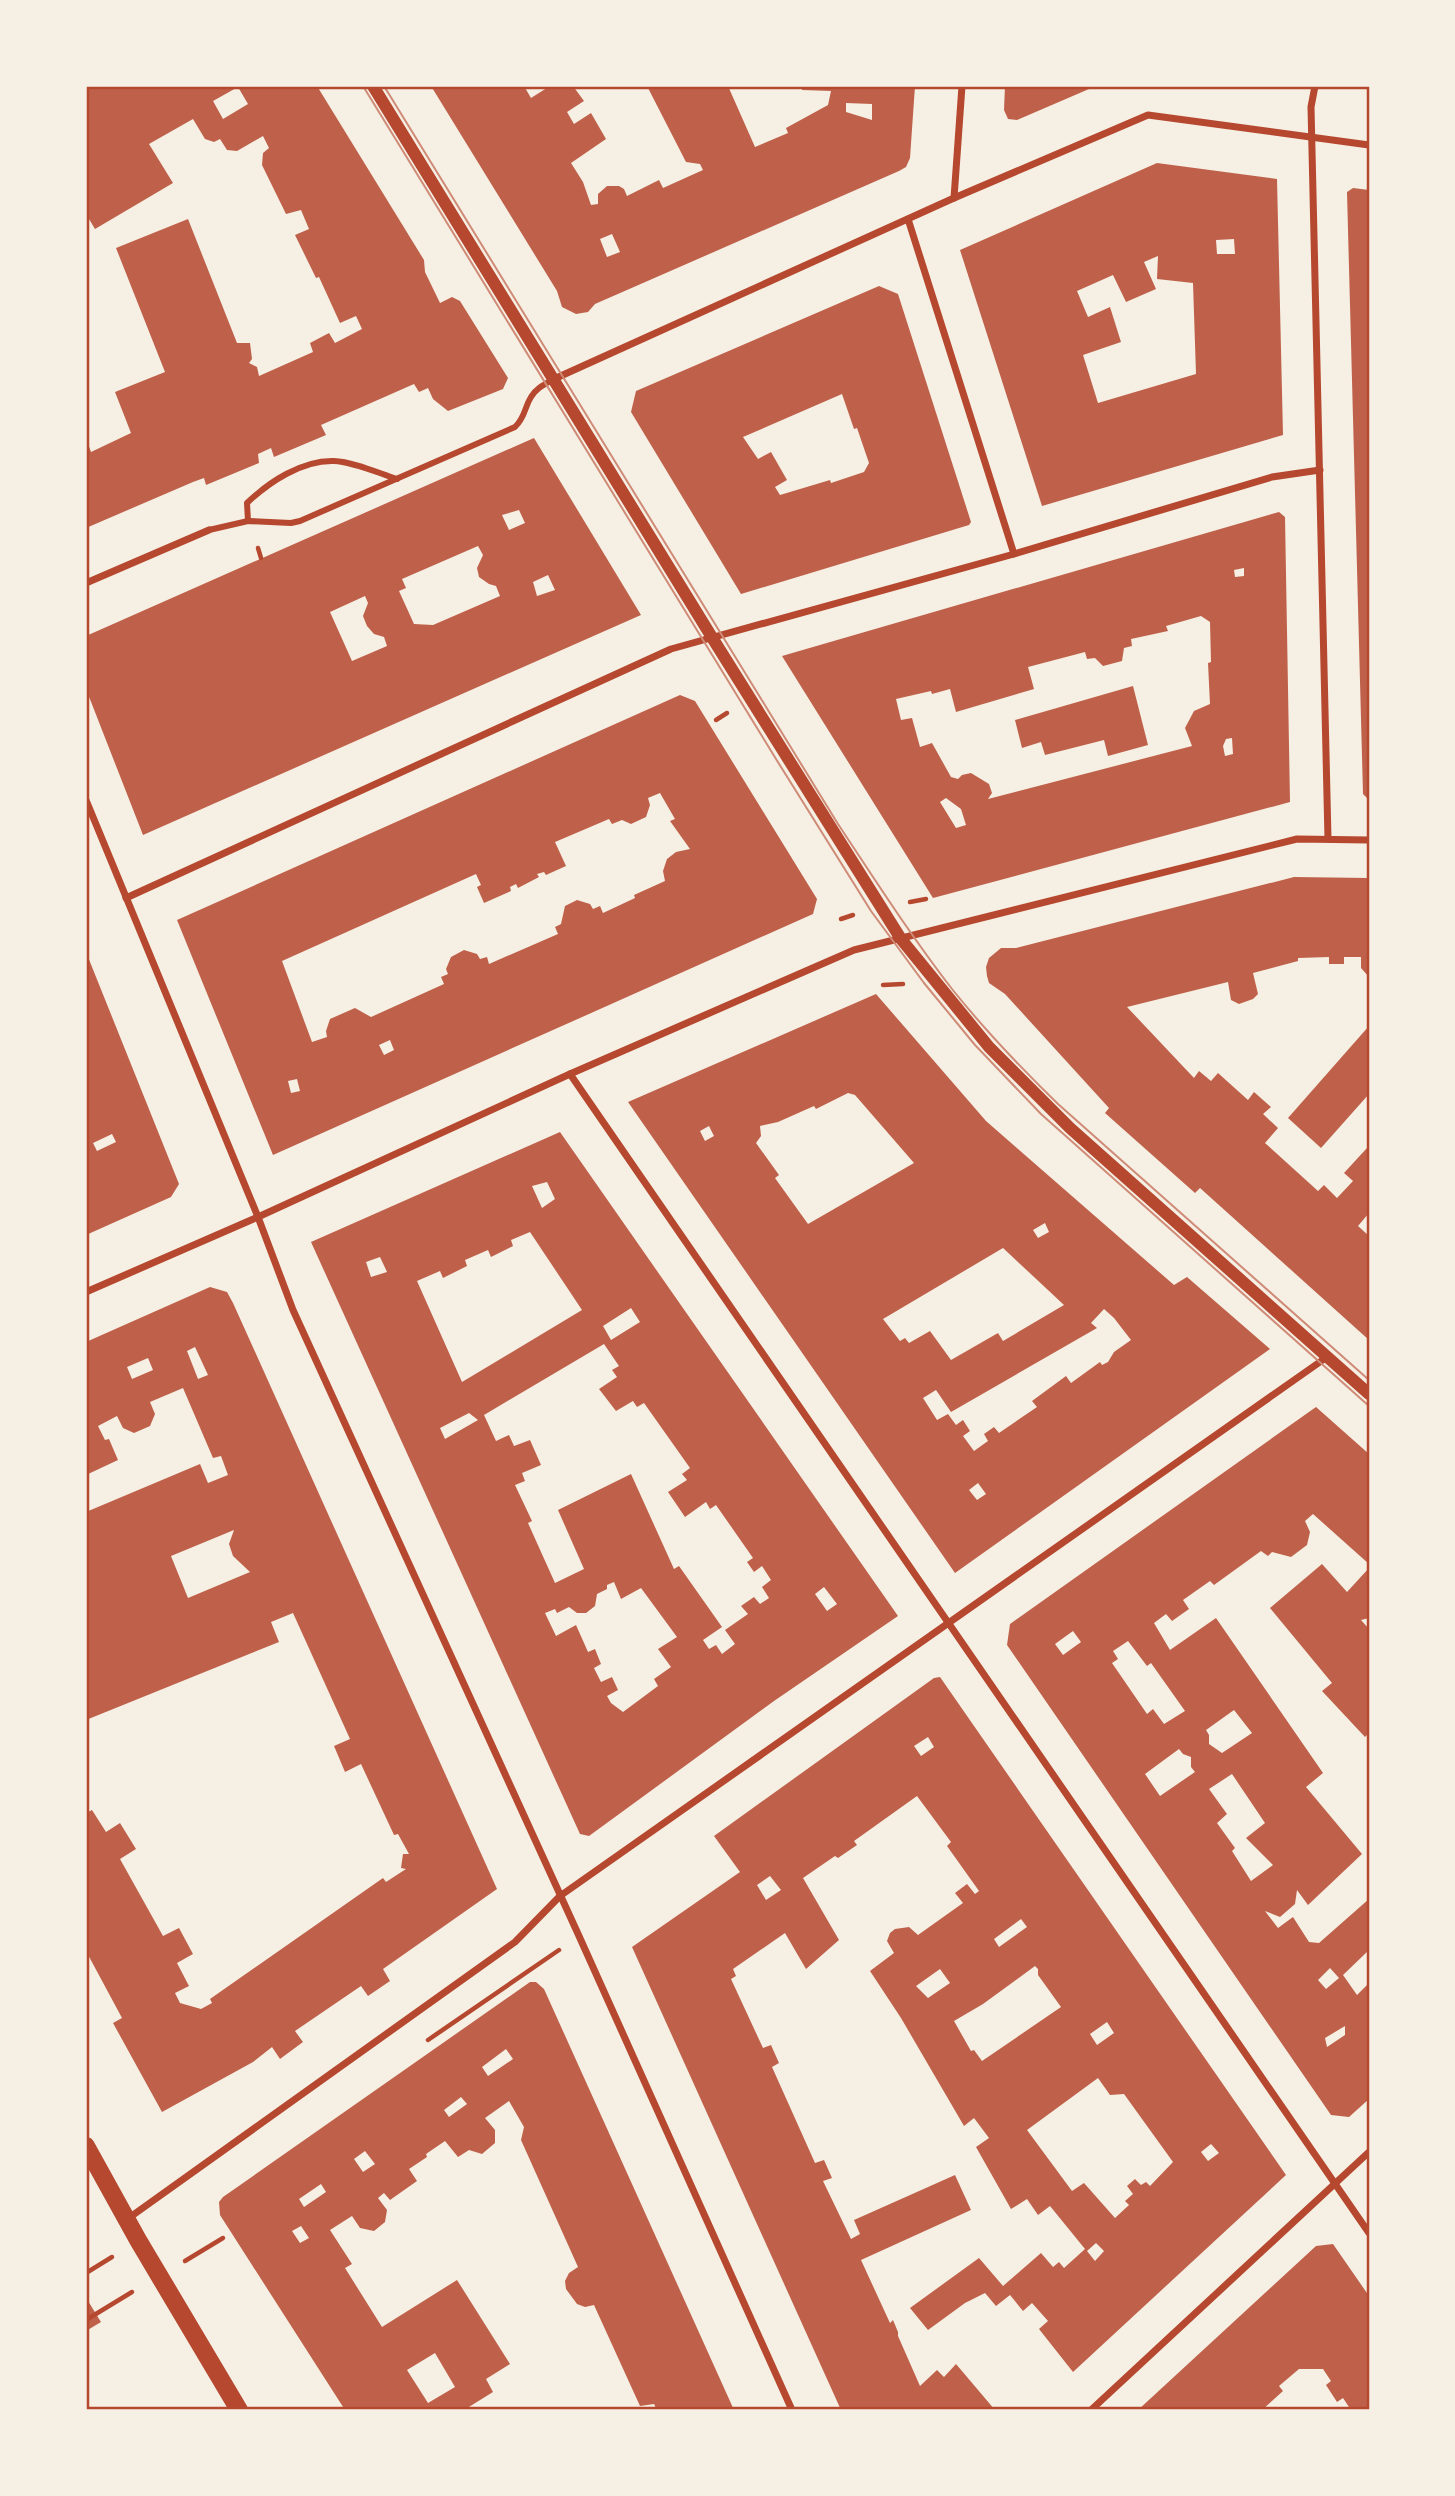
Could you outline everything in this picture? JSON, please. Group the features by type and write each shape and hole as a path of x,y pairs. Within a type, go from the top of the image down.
{"main road":[{"path":"86,2146 126,2220 239,2410"}],"street":[{"path":"373,86 901,939 989,1047 1035,1094 1369,1394"},
{"path":"954,198 962,86"},
{"path":"1315,86 1311,107 1328,839"},
{"path":"86,583 209,530 248,521 300,521 515,427 523,419 529,399 535,391 554,379 954,198 1148,115 1369,145"},
{"path":"908,219 1014,554"},
{"path":"248,521 247,503 261,489 293,471 317,463 341,462 397,479"},
{"path":"126,898 671,649 1014,554 1272,477 1320,470"},
{"path":"86,800 258,1217 293,1310 792,2410"},
{"path":"86,1292 258,1217 570,1074 854,950 1297,839 1369,840"},
{"path":"570,1074 1369,2233"},
{"path":"126,2220 515,1942 560,1896 1327,1357"},
{"path":"1091,2410 1369,2151"}],"path":[{"path":"86,2320 129,2294"}],"building":[{"path":"92,86 317,86 424,260 425,272 440,303 452,297 460,301 508,378 503,389 448,411 433,399 428,388 419,392 414,384 321,425 326,435 274,457 271,448 258,454 259,463 206,485 204,478 193,482 86,528 86,438 91,452 131,433 115,392 165,372 116,248 188,219 237,343 250,343 252,359 249,363 257,367 259,376 313,352 310,343 329,333 335,343 362,329 356,316 340,323 319,277 316,278 295,235 309,229 301,210 286,214 262,165 263,153 269,148 263,136 237,151 227,150 220,139 214,142 205,139 193,119 149,144 173,183 95,229 86,214 86,90","holes":["238,87 248,104 223,119 213,101"]},
{"path":"431,86 524,86 531,98 550,86 573,86 584,101 567,112 574,124 591,113 606,139 571,163 583,182 591,205 598,204 598,194 607,186 619,186 627,196 659,180 663,188 703,170 700,164 686,162 647,86 728,86 755,147 788,133 786,128 828,105 831,91 802,90 802,86 915,86 910,158 906,167 595,304 588,312 576,314 562,307 557,291","holes":["846,103 872,104 872,120 846,112","612,234 620,252 607,257 600,239"]},
{"path":"1005,86 1096,86 1017,120 1008,119 1004,110"},
{"path":"1157,163 1277,179 1283,435 1042,506 960,250","holes":["1234,239 1235,254 1217,254 1216,240","1158,256 1157,279 1193,283 1196,374 1098,403 1083,355 1121,342 1110,307 1088,317 1077,291 1113,275 1126,302 1156,289 1144,262"]},
{"path":"1353,188 1369,190 1369,800 1363,794 1347,192"},
{"path":"879,286 898,294 971,522 969,525 741,594 631,412 636,391","holes":["842,394 854,429 857,428 869,463 864,472 780,495 775,487 787,480 771,452 758,459 743,437"]},
{"path":"534,438 641,615 143,835 86,689 86,636","holes":["519,510 525,523 509,530 502,515","478,546 483,555 477,568 479,577 496,586 500,596 433,625 414,624 399,591 406,588 402,579","548,575 555,590 537,596 533,582","365,596 368,603 363,616 367,626 374,634 384,637 387,646 352,661 330,612"]},
{"path":"1279,512 1285,517 1290,802 933,898 782,656","holes":["1244,568 1244,576 1235,577 1234,570","1201,616 1210,622 1210,704 1194,711 1185,728 1192,746 988,799 992,793 989,784 971,773 958,779 951,777 932,743 920,747 912,718 901,720 896,699 950,689 956,712 1034,689 1028,667 1085,652 1087,659 1095,658 1103,666 1122,661 1124,648 1132,646 1131,639 1168,631 1166,626","1232,738 1233,754 1225,756 1223,746 1226,739","946,798 961,809 966,825 956,828 940,802"]},
{"path":"1133,686 1148,745 1108,756 1104,740 1045,755 1041,742 1022,748 1015,720"},
{"path":"680,695 695,701 817,899 813,914 273,1155 177,920","holes":["660,793 675,819 670,821 690,849 676,852 667,859 663,871 665,881 603,913 600,906 593,909 590,904 577,900 565,906 561,924 555,927 558,934 489,964 487,957 480,959 477,954 464,950 451,957 446,969 448,974 441,977 444,984 371,1017 355,1008 330,1019 327,1037 312,1042 282,961 476,874 481,885 477,887 484,903 511,891 510,887 516,884 518,888 539,877 537,874 544,872 546,875 566,866 555,842 609,819 612,824 622,820 631,824 646,817 650,805 648,798","390,1040 394,1050 384,1055 379,1045","297,1079 300,1091 291,1093 288,1081"]},
{"path":"1294,877 1369,878 1369,977 1361,968 1361,957 1344,957 1344,964 1329,964 1329,957 1298,958 1298,961 1253,973 1258,994 1239,1004 1231,1000 1228,982 1127,1007 1194,1078 1199,1071 1211,1081 1218,1073 1248,1100 1254,1092 1271,1107 1263,1114 1278,1128 1265,1143 1318,1191 1324,1185 1337,1198 1353,1181 1344,1173 1367,1148 1369,1150 1369,1213 1358,1226 1369,1236 1369,1340 1200,1188 1195,1193 1105,1113 1109,1108 1005,994 989,983 987,976 989,958 1001,948 1016,948"},
{"path":"86,952 179,1184 171,1197 86,1235","holes":["112,1134 116,1142 97,1151 93,1143"]},
{"path":"876,994 986,1121 1174,1285 1187,1277 1270,1349 955,1573 628,1102","holes":["848,1093 855,1095 914,1163 808,1224 775,1178 779,1175 756,1143 761,1136 760,1126 778,1122 814,1106 816,1109","709,1126 714,1136 705,1141 700,1131","1045,1223 1049,1232 1038,1238 1033,1230","1003,1248 1064,1305 1003,1341 998,1333 951,1360 930,1331 909,1343 905,1338 900,1341 883,1319","1104,1309 1131,1340 1114,1352 1108,1362 1102,1365 1100,1362 1071,1383 1066,1376 1032,1401 1037,1407 999,1433 994,1427 984,1434 988,1441 974,1451 963,1436 970,1431 963,1420 956,1425 948,1414 937,1420 923,1398 936,1390 951,1412 1097,1328 1091,1323","978,1483 986,1494 977,1500 969,1490"]},
{"path":"1369,1026 1369,1094 1321,1148 1288,1118"},
{"path":"560,1132 898,1616 774,1701 589,1836 580,1834 311,1242","holes":["547,1182 555,1199 542,1208 532,1186","530,1232 582,1310 462,1382 417,1281 440,1271 443,1278 467,1266 465,1260 488,1250 491,1257 513,1246 511,1240","380,1257 387,1272 371,1277 366,1262","631,1308 640,1322 611,1340 603,1326","604,1344 619,1366 612,1370 617,1377 599,1389 616,1411 633,1401 637,1407 644,1403 690,1468 682,1474 687,1480 668,1492 685,1517 706,1502 710,1509 716,1505 753,1558 747,1562 754,1572 762,1566 771,1580 762,1587 769,1598 760,1604 754,1597 741,1606 748,1614 725,1630 735,1644 722,1654 716,1645 709,1649 703,1640 722,1627 679,1566 674,1569 631,1474 558,1510 584,1569 555,1583 528,1523 532,1521 515,1485 525,1481 522,1473 541,1465 530,1440 514,1446 509,1435 496,1441 484,1415","469,1413 478,1420 445,1439 440,1428","614,1582 621,1599 641,1588 677,1637 658,1649 671,1667 654,1679 658,1686 623,1712 611,1703 607,1696 618,1690 612,1677 601,1682 594,1668 601,1664 595,1649 588,1652 576,1625 556,1636 545,1613 555,1609 557,1613 569,1607 577,1613 586,1613 595,1606 597,1594 607,1589 607,1585","824,1587 837,1604 827,1611 815,1594"]},
{"path":"210,1287 227,1292 497,1889 383,1969 390,1981 368,1996 361,1986 295,2031 303,2042 280,2059 272,2047 253,2062 162,2112 113,2023 122,2018 86,1951 86,1813 92,1810 106,1832 120,1823 136,1849 120,1859 163,1936 179,1928 193,1954 177,1963 189,1986 175,1993 180,2003 201,2009 212,2003 210,1999 383,1878 386,1882 406,1869 401,1868 403,1854 409,1854 398,1834 394,1835 361,1764 345,1772 334,1746 350,1739 293,1613 271,1622 279,1642 86,1720 86,1512 200,1464 208,1483 228,1475 221,1456 213,1458 183,1388 150,1402 155,1414 150,1426 134,1433 123,1428 117,1416 98,1426 105,1440 109,1439 118,1460 86,1475 86,1342","holes":["195,1347 208,1375 198,1379 187,1351","148,1358 153,1370 132,1379 127,1367","234,1530 229,1544 233,1556 250,1572 188,1598 171,1556"]},
{"path":"1316,1407 1369,1454 1369,1564 1313,1514 1305,1521 1310,1532 1307,1545 1291,1557 1272,1552 1268,1556 1261,1551 1214,1585 1210,1581 1183,1600 1189,1609 1172,1621 1166,1614 1154,1623 1170,1650 1216,1618 1323,1773 1306,1787 1362,1854 1308,1905 1297,1890 1295,1904 1280,1917 1265,1911 1278,1928 1293,1917 1309,1942 1319,1943 1369,1899 1369,1950 1343,1975 1357,1995 1369,1983 1369,2099 1349,2117 1331,2115 1007,1645 1010,1624","holes":["1073,1631 1081,1642 1063,1655 1055,1644","1128,1641 1147,1666 1151,1663 1185,1711 1164,1724 1153,1709 1147,1714 1112,1663 1118,1659 1113,1651","1234,1710 1252,1733 1222,1753 1209,1744 1206,1730","1179,1749 1191,1757 1191,1767 1195,1772 1160,1796 1145,1774","1232,1774 1265,1823 1246,1838 1273,1865 1251,1881 1232,1851 1235,1848 1217,1823 1227,1814 1209,1789","1330,1968 1339,1978 1326,1989 1318,1980","1345,2026 1345,2035 1327,2047 1325,2038"]},
{"path":"1322,1564 1347,1592 1369,1568 1369,1618 1361,1620 1369,1629 1369,1733 1365,1737 1322,1691 1332,1683 1270,1608"},
{"path":"940,1677 1286,2175 1073,2372 1039,2329 1048,2321 1032,2303 1023,2311 1010,2295 996,2306 985,2293 965,2303 928,2330 910,2308 979,2258 1003,2286 1041,2253 1053,2267 1059,2262 1064,2268 1085,2249 1050,2206 1038,2215 1027,2199 1011,2209 976,2147 989,2138 974,2118 964,2126 901,2018 870,1971 894,1953 887,1941 895,1929 909,1927 918,1935 963,1903 955,1893 967,1884 975,1894 979,1891 947,1846 951,1842 917,1796 854,1841 857,1845 803,1878 839,1940 806,1969 785,1933 733,1969 736,1976 731,1979 763,2048 771,2045 779,2063 772,2067 815,2163 824,2160 832,2178 823,2181 851,2239 860,2234 854,2220 955,2175 971,2210 861,2260 890,2323 893,2320 920,2386 937,2370 944,2377 956,2364 995,2410 841,2410 632,1947 740,1872 714,1836 934,1678","holes":["928,1737 934,1747 921,1756 914,1746","770,1876 781,1890 766,1900 757,1885","1021,1919 1027,1927 999,1947 994,1939","1035,1966 1038,1975 1061,2007 982,2061 974,2050 971,2051 954,2021 983,2004","940,1969 950,1983 928,1998 916,1986","1107,2022 1114,2033 1097,2045 1090,2034","1098,2078 1110,2095 1124,2094 1173,2162 1150,2186 1146,2182 1141,2185 1135,2179 1127,2186 1133,2194 1125,2201 1129,2205 1115,2218 1084,2183 1072,2191 1027,2130","1211,2144 1219,2153 1208,2161 1201,2152","1096,2243 1104,2251 1095,2261 1087,2251"]},
{"path":"530,1982 536,1982 544,1989 734,2410 657,2410 654,2404 640,2406 594,2305 585,2307 577,2304 566,2289 565,2281 569,2273 578,2267 521,2140 524,2127 509,2101 485,2118 495,2130 495,2143 482,2154 469,2150 458,2157 445,2141 409,2169 417,2181 390,2200 384,2193 378,2198 387,2210 385,2222 374,2231 360,2228 352,2216 330,2230 352,2264 345,2268 382,2327 457,2280 510,2364 486,2379 493,2392 464,2410 345,2410 220,2215 219,2202","holes":["506,2049 513,2059 488,2076 482,2067","461,2097 467,2104 449,2117 444,2110","365,2151 375,2164 363,2172 354,2159","321,2184 326,2192 304,2207 299,2199","301,2226 309,2238 300,2243 292,2231","435,2353 455,2387 428,2403 407,2370"]},
{"path":"1333,2244 1369,2296 1369,2410 1351,2410 1343,2398 1337,2402 1326,2385 1331,2381 1323,2369 1299,2369 1279,2386 1283,2391 1262,2410 1138,2410 1316,2246"},
{"path":"88,2301 101,2322 86,2331 86,2302"}],"tram line":[{"path":"363,86 871,911 924,983 975,1045 1041,1114 1369,1406"},
{"path":"384,86 838,824 952,989 1003,1048 1058,1104 1369,1380"}]}
